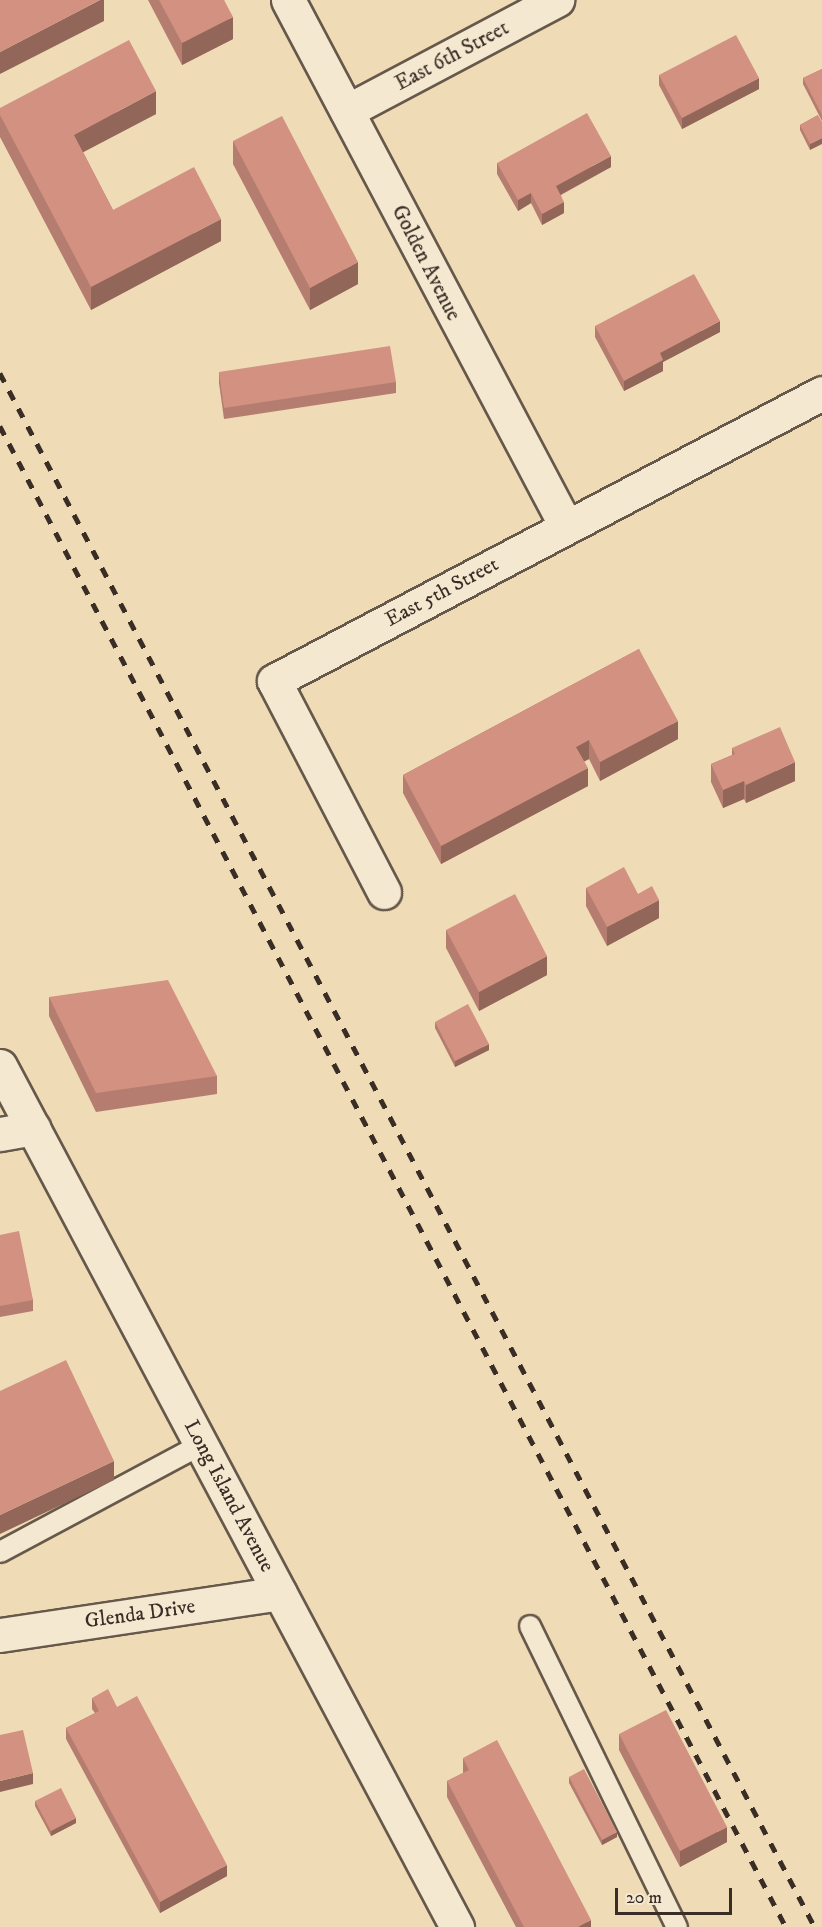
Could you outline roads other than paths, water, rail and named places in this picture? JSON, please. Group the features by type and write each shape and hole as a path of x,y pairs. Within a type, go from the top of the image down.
{"street":[{"name":"Golden Avenue","path":"288,0 494,396 566,526"},
{"name":"East 6th Street","path":"347,111 557,0"},
{"name":"East 5th Street","path":"384,892 274,681 822,393"},
{"name":"Long Island Avenue","path":"0,1066 457,1927"},
{"path":"0,1134 33,1128"},
{"name":"Glenda Drive","path":"0,1635 280,1593"}],"lane":[{"path":"0,1551 202,1444"},
{"path":"530,1626 677,1927"}],"railway":[{"path":"0,373 815,1927"},
{"path":"0,426 786,1927"}]}
